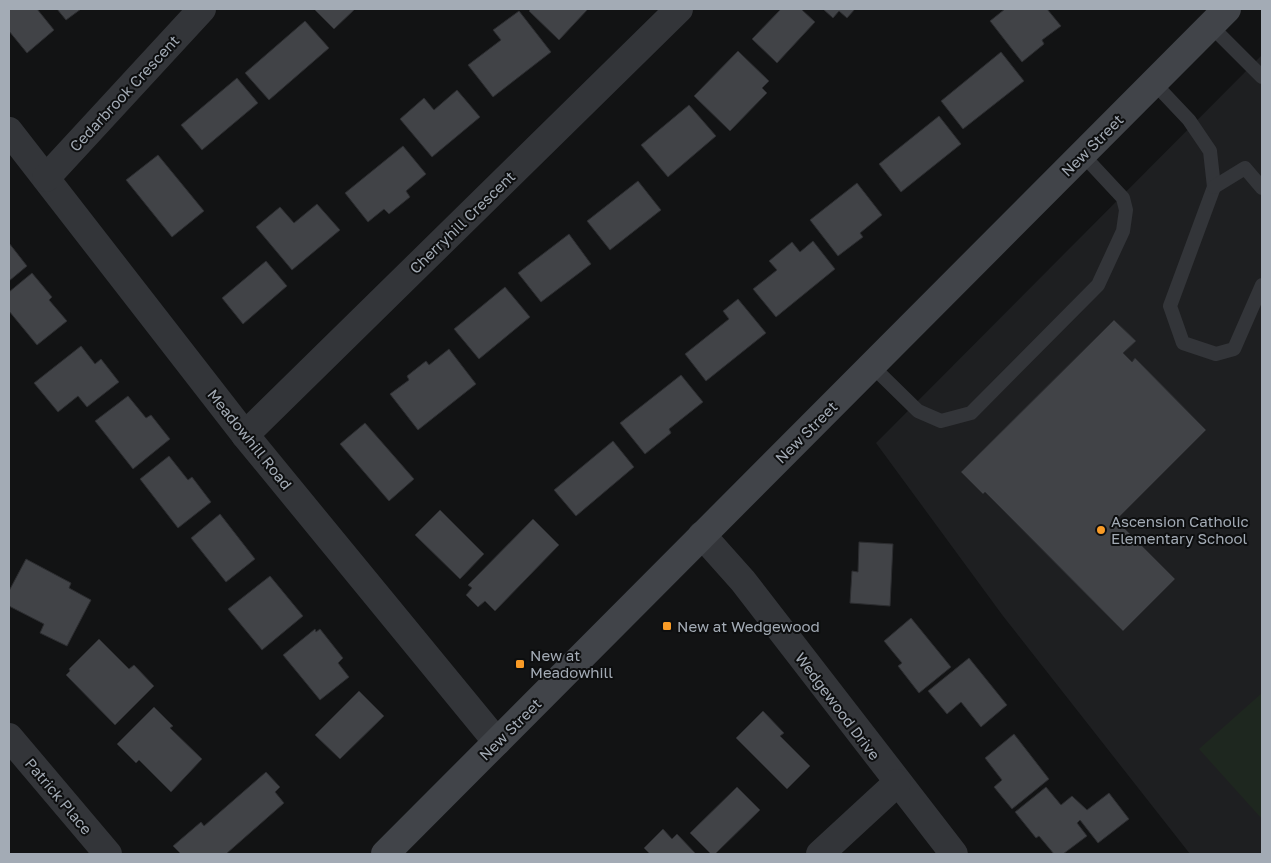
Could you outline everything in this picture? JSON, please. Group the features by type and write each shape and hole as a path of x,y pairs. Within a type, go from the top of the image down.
{"main road":[{"name":"New Street","path":"385,854 1219,17"}],"street":[{"name":"Cedarbrook Crescent","path":"46,178 202,9"},
{"name":"Cherryhill Crescent","path":"245,435 679,9"},
{"name":"Meadowhill Road","path":"9,131 245,435 497,742"},
{"name":"Wedgewood Drive","path":"702,535 743,582 896,783 954,854"},
{"name":"Patrick Place","path":"9,738 108,854"},
{"path":"820,854 896,783"}],"lane":[{"path":"1219,17 1262,77"},
{"path":"1154,82 1189,120 1210,151 1214,187 1170,306 1183,343 1216,354 1234,349 1262,285"},
{"path":"872,366 918,411 941,421 971,413 1098,285 1123,231 1126,210 1123,198 1082,154"},
{"path":"1214,187 1245,168 1262,188"}],"shaded area":[{"name":"Ascension Catholic Elementary School","path":"1262,55 1262,854 1190,854 1003,616 876,443"},
{"path":"1262,693 1262,819 1199,749"}],"building":[{"path":"9,9 37,9 54,30 27,53 9,31"},
{"path":"57,9 81,9 66,20"},
{"path":"314,9 355,9 334,29"},
{"path":"531,9 588,9 559,40 529,11"},
{"path":"781,9 801,9 815,22 777,63 752,39"},
{"path":"823,9 855,9 847,18 839,11 833,18"},
{"path":"1005,9 1047,9 1061,26 1042,40 1044,44 1022,62 990,21"},
{"path":"519,11 551,52 493,97 468,65 501,40 493,30"},
{"path":"305,21 329,48 269,100 245,73"},
{"path":"738,51 769,81 762,88 767,93 730,131 694,96"},
{"path":"1001,52 1024,81 963,129 941,101"},
{"path":"237,78 258,103 202,150 181,125"},
{"path":"457,90 480,117 432,157 400,119 424,98 434,110"},
{"path":"689,105 716,136 668,177 641,145"},
{"path":"939,116 961,144 901,192 879,164"},
{"path":"403,146 426,174 406,191 410,197 389,214 384,209 368,222 345,193"},
{"path":"158,155 204,211 172,237 126,180"},
{"path":"638,181 661,210 610,250 587,221"},
{"path":"857,183 882,215 860,233 863,237 838,256 810,220"},
{"path":"317,204 340,230 292,270 256,227 280,207 294,223"},
{"path":"569,234 591,264 541,302 518,273"},
{"path":"813,241 835,269 776,317 753,289 777,270 769,261 792,242 800,252"},
{"path":"9,243 27,266 9,281"},
{"path":"266,261 287,286 243,324 222,298"},
{"path":"32,273 52,297 49,300 67,321 37,345 9,311 9,292"},
{"path":"505,287 530,317 479,359 454,329"},
{"path":"738,299 766,333 706,381 685,354 729,319 723,311"},
{"path":"1114,320 1136,341 1123,353 1132,362 1135,358 1206,430 1116,520 1175,579 1123,631 985,492 983,494 961,472"},
{"path":"81,346 95,364 101,359 119,382 87,407 78,396 58,412 34,383"},
{"path":"449,349 476,384 418,430 390,394 409,380 407,376 426,361 429,365"},
{"path":"681,375 703,402 669,429 671,433 645,454 620,423"},
{"path":"128,396 146,418 151,415 170,439 133,469 95,421"},
{"path":"365,423 414,479 389,501 340,444"},
{"path":"613,441 634,467 576,516 554,490"},
{"path":"169,456 188,480 192,477 211,502 178,528 140,479"},
{"path":"440,510 484,554 460,579 415,535"},
{"path":"220,514 255,559 226,582 191,538"},
{"path":"533,519 559,545 495,611 485,601 478,607 466,595 472,588 468,585"},
{"path":"859,542 893,544 890,606 850,603 852,571 858,572"},
{"path":"26,559 71,583 69,588 91,600 67,646 40,633 44,624 9,606 9,591"},
{"path":"270,576 303,616 262,650 228,609"},
{"path":"911,618 951,667 919,693 898,666 902,663 884,641"},
{"path":"315,629 316,632 320,629 343,658 338,663 349,677 320,700 283,655"},
{"path":"99,639 129,669 134,665 154,686 115,725 66,675 70,671 69,669"},
{"path":"969,658 1007,705 981,727 961,702 947,714 928,691"},
{"path":"359,691 384,716 340,759 315,735"},
{"path":"154,707 173,726 170,728 202,759 171,792 139,760 136,763 117,744"},
{"path":"763,711 784,733 780,736 810,766 787,789 736,738"},
{"path":"1014,734 1049,779 1012,809 994,787 1002,780 985,758"},
{"path":"266,772 280,787 275,792 284,803 226,854 181,854 173,846 201,822 204,826"},
{"path":"737,787 760,810 715,854 711,854 690,833"},
{"path":"1046,787 1061,805 1072,796 1087,810 1109,793 1129,819 1098,843 1080,820 1077,823 1087,836 1063,854 1054,854 1039,836 1036,838 1015,812"},
{"path":"663,829 672,839 677,834 696,854 650,854 644,848"}],"place":[{"name":"Ascension Catholic Elementary School","path":"1101,530"},
{"name":"New at Wedgewood","path":"667,626"},
{"name":"New at Meadowhill","path":"520,664"}]}
